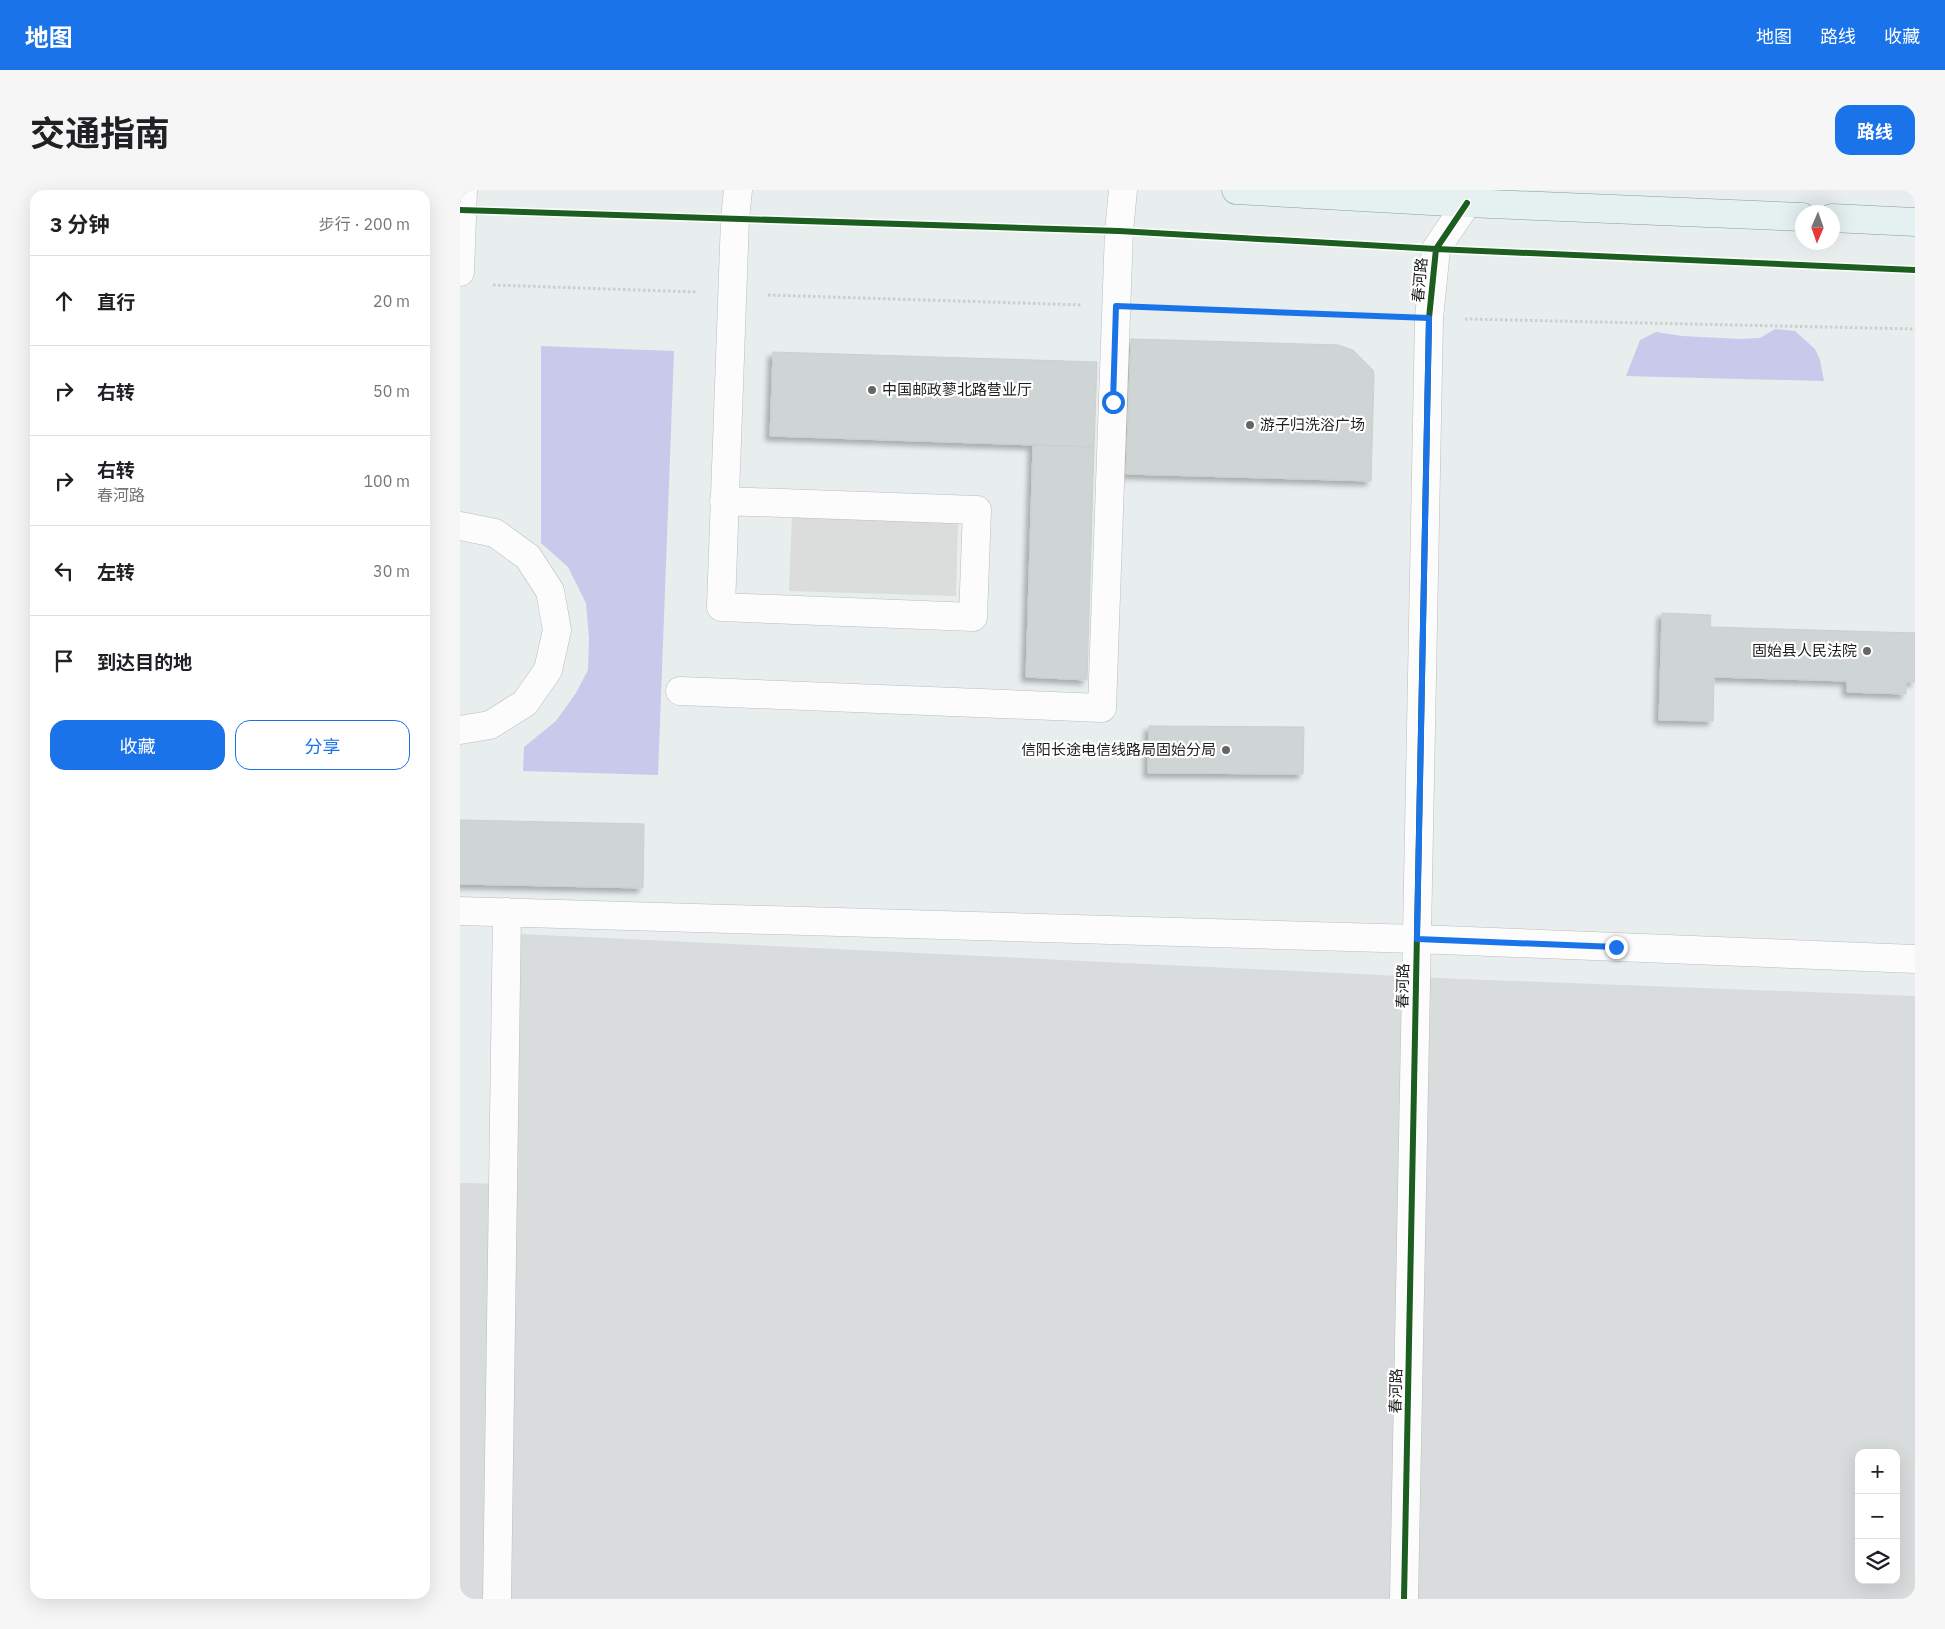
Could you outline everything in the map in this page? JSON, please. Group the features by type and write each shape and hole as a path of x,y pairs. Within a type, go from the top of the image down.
{"main road":[{"path":"1236,190 1467,203 1795,217"},
{"path":"1840,218 1915,222"}],"street":[{"path":"460,272 463,190"},
{"path":"724,501 977,510 973,617 721,607 724,501 732,293 738,190"},
{"path":"680,691 1102,708 1119,231 1123,190"},
{"name":"春河路","path":"1404,1599 1429,318 1436,248 1467,203"},
{"path":"460,526 495,533 528,557 550,591 557,630 548,670 524,703 490,724 460,730"},
{"path":"460,912 1417,939 1915,959"},
{"path":"497,1599 507,912"}],"path":[{"path":"489,285 1429,318 1915,329"}],"shaded area":[{"path":"1775,329 1795,331 1815,349 1820,360 1824,381 1626,376 1640,340 1656,332 1682,336 1740,339 1760,338"},
{"path":"541,346 674,351 658,775 523,771 524,747 556,721 576,693 588,670 589,638 586,603 568,567 541,543"},
{"path":"792,516 958,521 956,596 789,591"},
{"path":"521,934 1462,979 1915,996 1915,1599 460,1599 460,1183 517,1184"}],"building":[{"name":"游子归洗浴广场","path":"1131,339 1338,345 1353,350 1373,370 1374,376 1371,481 1126,474"},
{"path":"773,352 1097,362 1094,447 770,436"},
{"path":"1033,445 1094,447 1087,680 1026,677"},
{"path":"1662,613 1711,615 1710,627 1915,633 1915,682 1906,682 1906,694 1847,692 1847,681 1714,677 1713,721 1659,720"},
{"name":"信阳长途电信线路局固始分局","path":"1149,726 1304,727 1303,774 1148,773"},
{"path":"460,820 644,824 643,888 460,884"}],"cycle path":[{"path":"1404,1599 1429,318 1436,249 1467,203"},
{"path":"460,210 1119,231 1436,249 1915,270"}],"place":[{"name":"中国邮政蓼北路营业厅","path":"872,390"},
{"name":"游子归洗浴广场","path":"1250,425"},
{"name":"固始县人民法院","path":"1867,651"},
{"name":"信阳长途电信线路局固始分局","path":"1226,750"}],"route":[{"path":"1113,402 1116,306 1429,318 1417,939 1616,947"}]}
